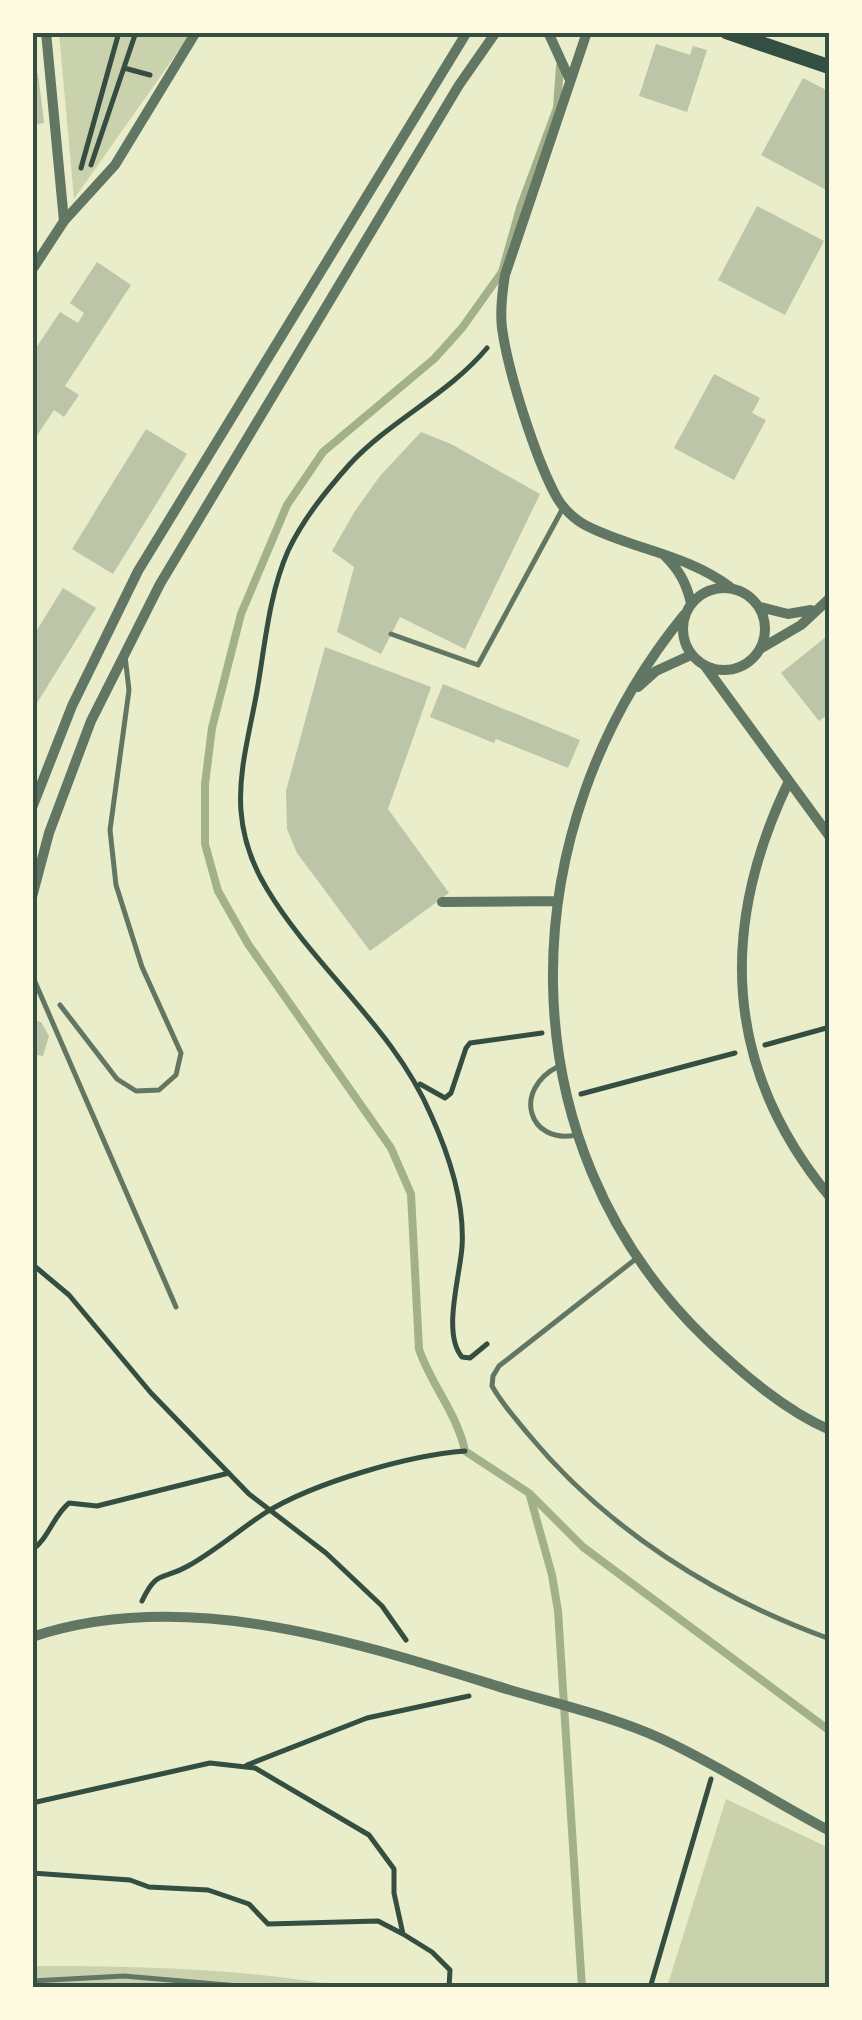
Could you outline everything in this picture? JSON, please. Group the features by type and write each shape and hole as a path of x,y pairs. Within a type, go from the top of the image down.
{"main road":[{"path":"727,32 830,68"}],"street":[{"path":"46,32 64,221"},
{"path":"32,270 64,221 115,164 196,32"},
{"path":"32,808 79,690 138,571 467,32"},
{"path":"32,897 49,832 69,778 124,653 160,584 449,102 496,32"},
{"path":"548,32 570,78"},
{"path":"588,32 505,274 500,301 502,330 516,391 550,483 564,508 587,526 710,572 747,594 760,607 765,621 760,650"},
{"path":"664,554 686,584 691,603"},
{"path":"730,587 716,588 691,603 663,641 628,699 587,788 556,900 552,952 558,1066 576,1134 636,1258 690,1324 716,1348 784,1404 830,1430"},
{"path":"705,666 720,670 749,662 830,598"},
{"path":"760,607 788,614 817,608"},
{"path":"684,614 683,636 691,655 705,666 830,837"},
{"path":"628,699 656,671 691,655"},
{"path":"789,781 762,843 744,910 740,980 743,1014 763,1090 781,1130 830,1198"},
{"path":"442,902 556,900"},
{"path":"32,1637 59,1628 135,1616 305,1633 420,1663 660,1738 830,1831"}],"lane":[{"path":"391,634 478,665 564,508"},
{"path":"60,1005 117,1079 136,1091 159,1090 176,1075 181,1052 142,967 116,885 110,830 129,690 124,653"},
{"path":"32,975 176,1307"},
{"path":"558,1066 541,1075 534,1086 530,1102 533,1115 549,1134 561,1138 576,1134"},
{"path":"636,1258 499,1366 492,1386 557,1469 630,1531 754,1610 830,1639"},
{"path":"32,1981 124,1976 262,1988"}],"path":[{"path":"81,168 120,32"},
{"path":"73,166 89,170 136,32"},
{"path":"124,68 160,77"},
{"path":"487,1344 470,1358 462,1357 452,1339 462,1244 461,1216 438,1132 417,1082 287,920 266,888 246,841 240,786 272,604 297,532 360,453 452,384 502,330"},
{"path":"566,1098 830,1027"},
{"path":"417,1082 445,1098 451,1093 470,1043 555,1031"},
{"path":"32,1264 69,1296 152,1393 229,1473 269,1510 326,1553 382,1606 420,1663"},
{"path":"135,1616 152,1580 189,1566 269,1510 362,1473 431,1453 465,1450"},
{"path":"32,1550 41,1544 69,1503 98,1506 229,1473"},
{"path":"244,1767 368,1718 502,1688"},
{"path":"32,1802 210,1762 255,1768 368,1835 394,1869 394,1893 403,1934"},
{"path":"650,1988 715,1766"},
{"path":"32,1874 208,1890 249,1904 268,1924 378,1921 432,1952 450,1970 449,1988"}],"green space":[{"path":"59,33 191,33 74,199"},
{"path":"726,1799 829,1848 829,1987 667,1987"},
{"path":"32,1966 190,1969 347,1987 33,1987"}],"building":[{"path":"656,44 690,55 693,46 707,50 687,112 639,96"},
{"path":"32,73 38,73 44,123 32,125"},
{"path":"803,78 830,92 828,191 761,155"},
{"path":"757,206 824,241 785,315 718,280"},
{"path":"97,262 131,285 65,386 79,395 64,417 54,410 32,443 32,354 60,312 78,323 84,313 70,303"},
{"path":"714,374 760,398 752,413 766,420 734,480 674,448"},
{"path":"146,429 187,454 113,574 72,549"},
{"path":"421,432 451,444 540,494 465,649 400,617 381,654 337,632 354,567 332,551 380,476"},
{"path":"63,588 96,608 32,711 32,638"},
{"path":"827,636 830,713 819,721 781,673"},
{"path":"325,647 431,687 388,809 449,893 370,951 297,853 287,829 286,791"},
{"path":"443,684 580,740 568,768 430,717"},
{"path":"32,1020 41,1022 49,1036 43,1056 32,1054"}],"waterway":[{"path":"560,66 557,108 520,208 502,272 434,359 323,452 287,505 241,614 212,728 205,784 205,844 218,891 248,944 391,1148 411,1194 419,1349 465,1451 529,1493 583,1547 830,1731"},
{"path":"530,1496 558,1611 582,1988"}]}
